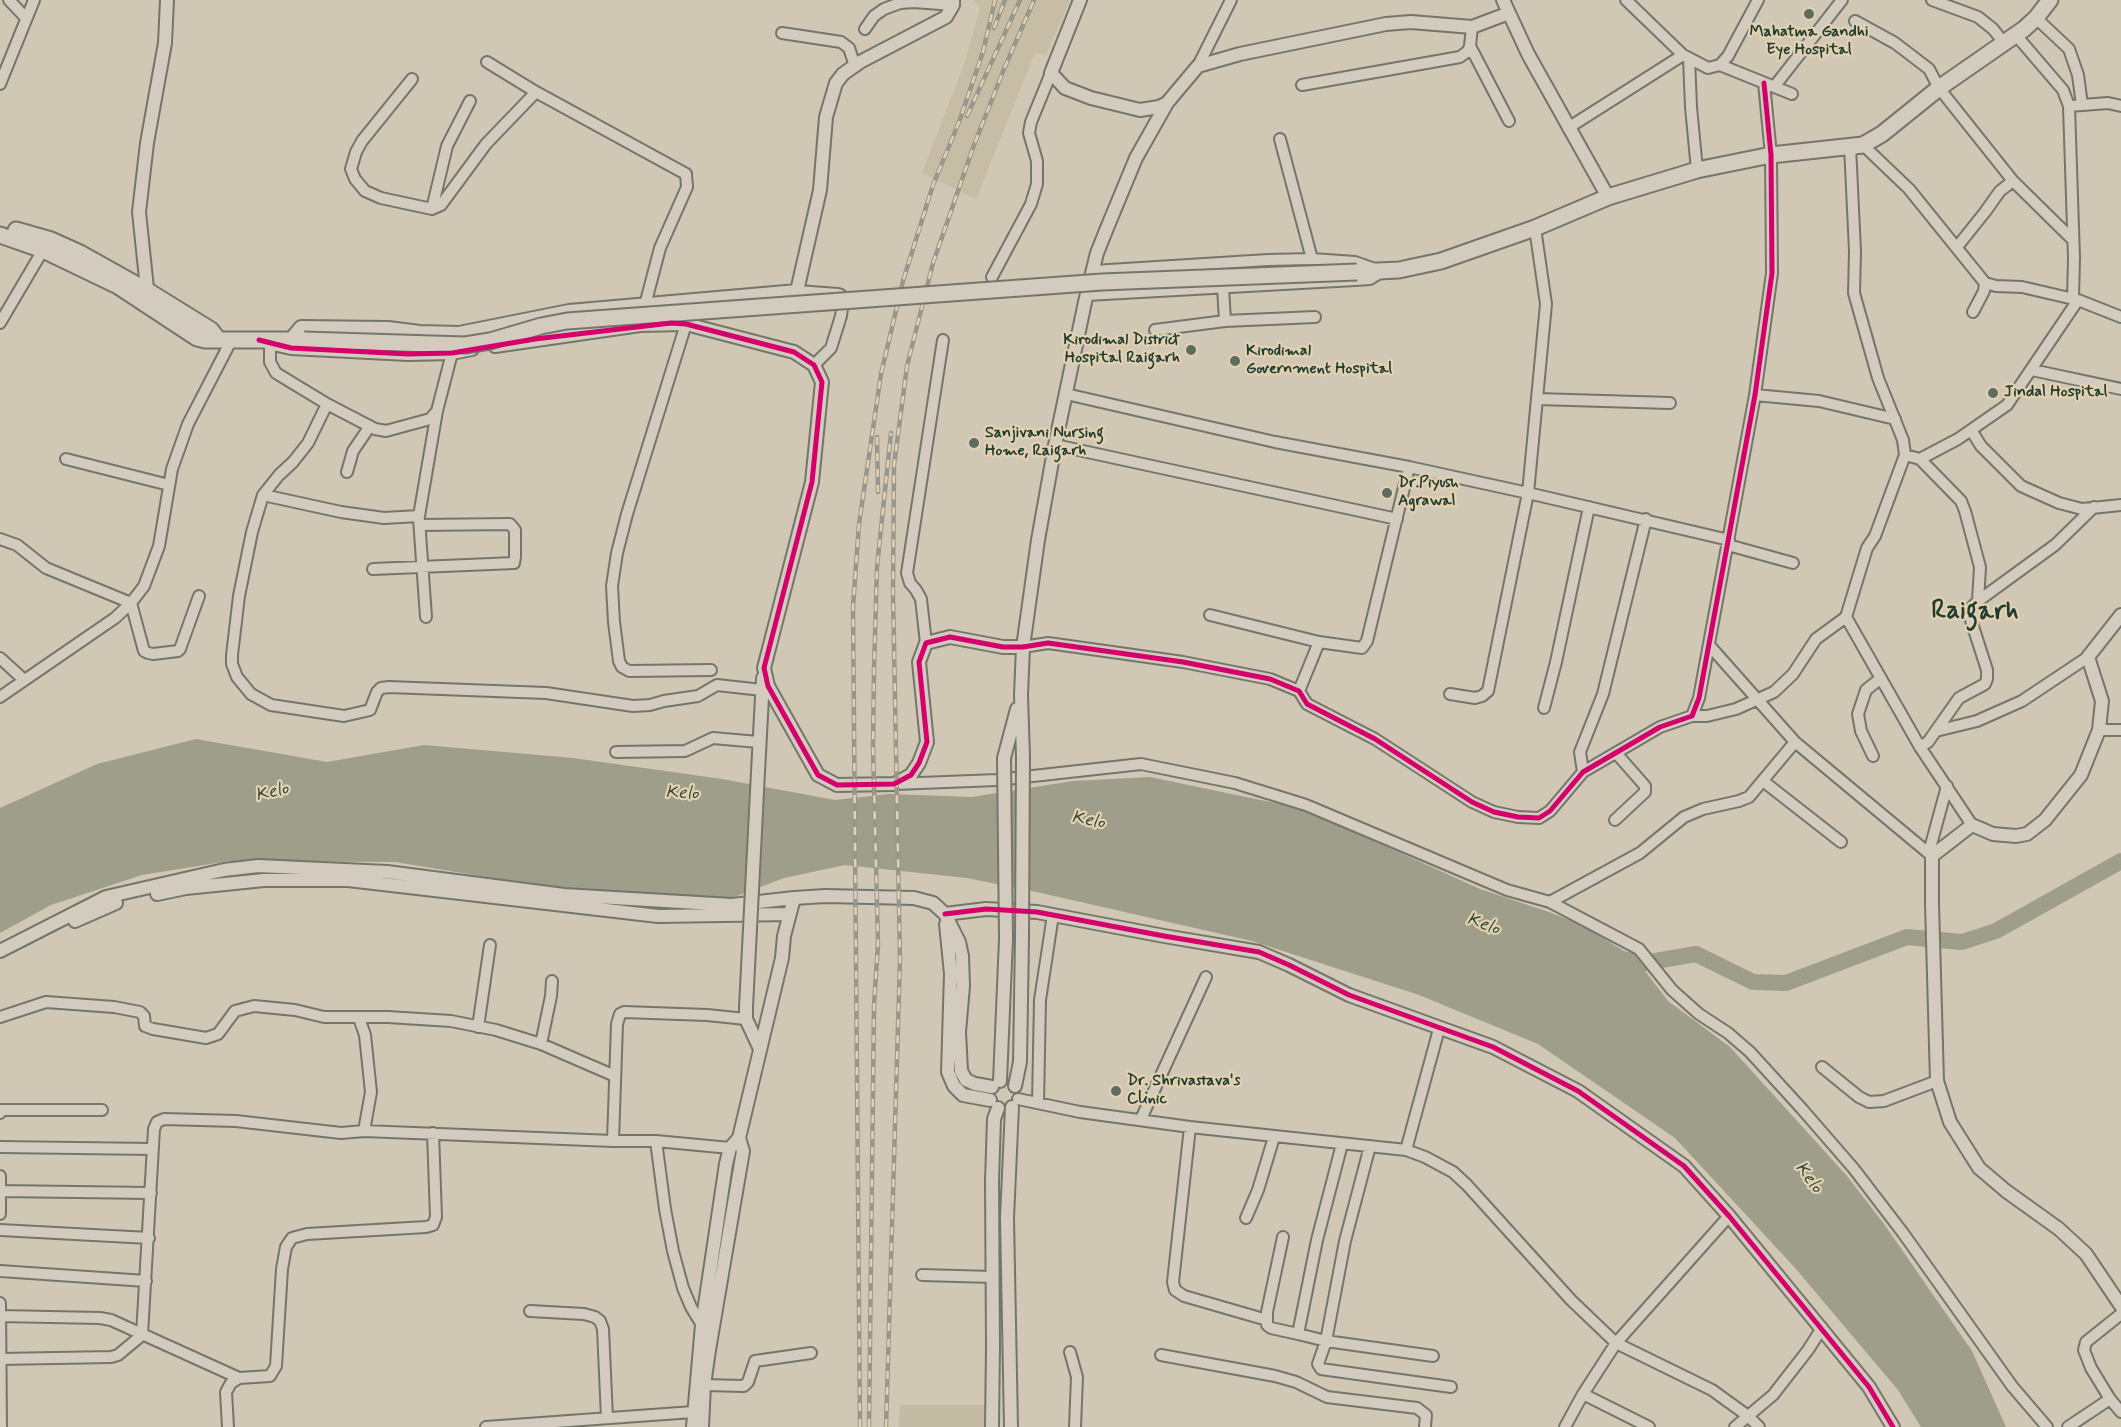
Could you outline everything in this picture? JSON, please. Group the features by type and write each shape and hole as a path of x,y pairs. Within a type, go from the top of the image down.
{"main road":[{"path":"0,235 44,250 118,286 148,298 225,339 264,341 297,340 465,346 567,321 1096,282 1289,273 1381,272 1441,261 1535,228 1608,197 1697,170 1771,155 1857,145 1882,134 1939,88 2010,38 2036,18 2050,0"},
{"path":"0,226 51,240 80,253 148,298"}],"street":[{"path":"9,0 26,18"},
{"path":"0,84 34,0"},
{"path":"148,298 139,212 147,143 165,43 167,0"},
{"path":"992,277 1031,204 1037,184 1037,162 1029,133 1031,122 1080,0"},
{"path":"1015,1086 1020,1062 1022,938 1021,695 1023,647 1038,540 1055,445 1097,253 1136,158 1167,103 1198,66 1232,0"},
{"path":"1504,0 1528,54 1608,197"},
{"path":"1626,0 1686,57 1708,68 1720,65 1728,56 1758,0"},
{"path":"1692,716 1698,698 1709,645 1755,395 1772,273 1769,85 1842,0"},
{"path":"1920,459 1971,430 2008,405 2076,299 2072,239 2069,106 2063,90 2010,38 1993,29 1978,17 1932,0"},
{"path":"798,291 820,190 826,117 836,83 843,74 855,66 946,17 953,2 900,3 884,9 874,16 865,29"},
{"path":"1198,66 1249,52 1386,24 1412,22 1472,27 1509,13"},
{"path":"2036,18 2069,49 2078,75 2082,105"},
{"path":"1855,21 1895,43 1929,69 1939,88 2013,181 2072,239"},
{"path":"1302,85 1460,57 1468,51 1470,46 1472,27"},
{"path":"782,33 830,39 846,44 855,66"},
{"path":"1470,46 1509,121"},
{"path":"1568,128 1686,57"},
{"path":"1686,57 1697,170"},
{"path":"487,62 536,92 686,174 687,186 660,248 645,304"},
{"path":"1720,65 1792,94"},
{"path":"1051,73 1065,88 1091,98 1140,110 1167,103"},
{"path":"412,80 362,142 356,152 352,169 354,179 365,190 381,198 432,209 440,205 486,144 536,92"},
{"path":"432,209 447,146 470,101"},
{"path":"2069,106 2108,103 2121,106"},
{"path":"1280,139 1312,259"},
{"path":"1857,145 1909,189 1985,283 1996,286 2022,287 2076,299 2121,318"},
{"path":"926,642 950,637 1003,647 1023,647 1048,643 1183,662 1270,680 1299,691 1307,704 1375,739 1472,802 1494,812 1518,817 1539,818 1550,811 1584,772 1660,727 1692,716 1707,716 1736,709 1774,692 1793,674 1816,639 1846,617 1867,548 1875,536 1905,455 1903,440 1878,378 1854,294 1857,145"},
{"path":"1957,247 2000,191 2013,181"},
{"path":"1450,694 1475,698 1482,696 1488,691 1528,493 1546,304 1535,228"},
{"path":"0,323 44,250"},
{"path":"1093,271 1312,259 1355,262 1381,272"},
{"path":"1087,295 1370,279 1381,272"},
{"path":"1973,312 1984,291 1985,283"},
{"path":"1222,288 1225,321"},
{"path":"297,340 301,327 388,328 420,332 459,333 493,328 568,311 798,291 838,294 843,300 841,316 831,348 814,365"},
{"path":"1155,330 1225,321 1315,317"},
{"path":"686,324 616,553 612,586 614,622 620,661 622,667 629,671 711,670"},
{"path":"264,341 291,348 398,354 452,353 535,339 640,325 686,324 794,352 814,365 822,382 812,482 764,668 762,690 746,1013 760,1049"},
{"path":"0,697 23,679 115,618 131,604 144,586 159,546 172,469 188,424 225,339"},
{"path":"894,784 912,775 927,742 919,662 926,642 921,599 910,583 907,573 943,340"},
{"path":"264,341 270,362 276,373 327,404 370,426 386,431 420,424 430,419 437,411"},
{"path":"426,617 424,568 419,520 437,411 452,353"},
{"path":"2032,370 2121,389"},
{"path":"1066,394 1275,442 1409,467 1646,520 1793,563"},
{"path":"1755,395 1819,400 1895,420"},
{"path":"1537,399 1670,403"},
{"path":"327,404 308,443 293,462 278,475 263,495 252,532 241,587 232,655 232,664 237,677 251,694 271,705 344,716 370,710 377,692 381,688 389,687 546,693 633,706 650,705 698,696 718,685 762,690"},
{"path":"347,472 353,451 370,426"},
{"path":"1971,430 1981,446 2021,486 2066,505 2082,509 2121,505"},
{"path":"1055,445 1397,519"},
{"path":"1905,455 1920,459 1961,501 1980,568 1978,601"},
{"path":"66,459 170,485"},
{"path":"1210,614 1320,642 1362,648 1366,645 1409,467"},
{"path":"263,495 341,512 384,518 510,524 514,530 514,564 373,569"},
{"path":"1544,708 1556,662 1589,507"},
{"path":"1920,748 1928,742 1959,698 1985,684 1987,679 1987,670 1969,614 1970,609 1978,601 2055,545 2094,507"},
{"path":"1584,772 1580,752 1603,694 1646,520"},
{"path":"0,539 17,545 46,568 131,604"},
{"path":"131,604 144,651 153,654 180,649 199,596"},
{"path":"1936,731 1977,721 2022,701 2088,656 2121,615"},
{"path":"1846,617 1920,748 1972,825 1992,834 2016,836 2027,834 2044,820 2081,776 2099,730 2102,701 2088,656"},
{"path":"1299,691 1320,642"},
{"path":"1709,645 1795,742 1931,854"},
{"path":"0,658 23,679"},
{"path":"764,668 768,686 818,775 836,785 997,780 1141,764 1235,783 1306,804 1507,890 1550,902 1639,949 1672,990 1699,1014 1728,1033 1750,1052 1802,1109 1854,1170 1903,1233 2012,1386 2047,1427"},
{"path":"1873,756 1861,731 1858,714 1866,690 1881,678"},
{"path":"992,1427 992,1172 994,1104 1006,939 1004,758 1021,695"},
{"path":"2099,730 2121,730"},
{"path":"616,752 685,751 714,738 758,742"},
{"path":"1550,902 1640,853 1684,817 1703,809 1749,797 1795,742"},
{"path":"1615,820 1645,792 1645,786 1616,752"},
{"path":"1763,781 1842,842"},
{"path":"1947,786 1931,854 1937,1081 1950,1122 1979,1168 2006,1191 2059,1229 2086,1254 2121,1306"},
{"path":"1931,854 1972,825"},
{"path":"0,951 106,897 224,870 258,866 387,872 574,896 732,905 825,896 914,898 933,903 945,914 959,942 962,956 963,986 959,1032 961,1071 966,1080 975,1084 996,1084 1006,1081 1015,1086 1018,1092 1015,1103 1007,1218 1011,1427"},
{"path":"0,956 110,904 186,888 264,880 348,880 658,916 789,914"},
{"path":"693,1427 702,1325 730,1148 739,1138 782,958 789,914 794,898"},
{"path":"945,914 986,909 1037,912 1259,952 1289,964 1349,995 1493,1048 1578,1091 1684,1166 1729,1216 1822,1328 1869,1388 1893,1427"},
{"path":"945,914 951,974 948,1072 954,1086 963,1095 994,1104 1005,1110 1015,1103 1038,1103 1080,1112 1190,1127 1406,1150 1425,1157 1453,1172 1467,1184 1571,1300 1616,1342 1712,1390 1748,1416 1759,1427"},
{"path":"1038,1103 1040,1000 1053,915"},
{"path":"478,1027 490,945"},
{"path":"1141,1119 1206,977"},
{"path":"541,1044 551,996 552,981"},
{"path":"0,1017 46,1002 87,1004 134,1010 143,1013 145,1026 206,1038 218,1034 235,1011 254,1006 295,1010 324,1017 388,1017 451,1021 541,1044 615,1076"},
{"path":"613,1141 616,1024 620,1014 624,1012 707,1015 746,1013"},
{"path":"359,1018 365,1035 371,1092 364,1131"},
{"path":"1406,1150 1439,1029"},
{"path":"1822,1067 1859,1097 1869,1102 1884,1101 1937,1081"},
{"path":"0,1113 1,1110 102,1110"},
{"path":"0,1359 111,1358 118,1355 142,1335 154,1129 157,1122 164,1119 236,1121 342,1133 364,1131 656,1141 730,1148"},
{"path":"1190,1127 1173,1282 1175,1290 1184,1296 1267,1320"},
{"path":"0,1316 100,1318 112,1320 239,1378 270,1376 276,1366 282,1269 286,1247 292,1238 307,1234 433,1225 436,1217 433,1133"},
{"path":"1246,1218 1258,1190 1274,1136"},
{"path":"702,1427 704,1385 717,1298 744,1151 739,1138"},
{"path":"656,1141 673,1251 683,1288 691,1307 702,1325"},
{"path":"1298,1334 1317,1240 1342,1144"},
{"path":"1370,1146 1345,1241 1326,1341 1318,1364 1321,1369 1451,1387"},
{"path":"0,1147 153,1149"},
{"path":"0,1176 0,1214"},
{"path":"0,1191 151,1193"},
{"path":"1565,1427 1582,1394 1616,1342 1729,1216"},
{"path":"0,1230 149,1238"},
{"path":"1283,1237 1267,1325 1271,1328 1326,1341 1433,1356"},
{"path":"0,1271 146,1281"},
{"path":"922,1275 993,1277"},
{"path":"0,1303 1,1427"},
{"path":"530,1311 584,1314 595,1317 600,1321 603,1329 607,1418"},
{"path":"2121,1314 2086,1342 2084,1350 2091,1368 2110,1399 2121,1412"},
{"path":"1735,1427 1773,1395 1808,1350 1822,1328"},
{"path":"1070,1352 1077,1377 1075,1427"},
{"path":"704,1385 744,1386 748,1382 755,1360 811,1353"},
{"path":"1161,1355 1275,1376 1296,1382 1327,1397 1417,1408 1426,1415 1425,1427"},
{"path":"228,1427 226,1392 231,1383 239,1378"},
{"path":"1582,1394 1649,1427"},
{"path":"2068,1427 2110,1399"},
{"path":"486,1427 594,1423 607,1418 693,1412"}],"shaded area":[{"path":"974,0 1070,0 1046,55 1035,53 976,199 922,173 965,62 980,8"},
{"path":"900,1405 985,1405 984,1427 899,1427"}],"water":[{"name":"Kelo","path":"196,739 327,762 424,745 573,758 722,779 835,800 889,794 972,797 1073,781 1150,777 1304,809 1480,889 1584,926 1635,958 1668,1001 1730,1047 1847,1176 1884,1224 1972,1351 2006,1427 1921,1427 1898,1390 1796,1269 1675,1138 1538,1044 1419,995 1252,941 967,878 845,865 784,878 721,902 608,897 395,862 229,861 142,875 51,905 0,933 0,808 97,764"}],"waterway":[{"path":"1618,958 1644,963 1696,954 1753,982 1786,983 1907,937 1962,942 1996,931 2121,861"}],"railway":[{"path":"860,1427 853,607 859,524 881,374 903,281 933,185 959,122 983,52 995,0"},
{"path":"994,28 1005,0"},
{"path":"967,116 1020,0"},
{"path":"886,1427 900,959 893,594 894,465 907,366 933,263 974,145 1034,0"},
{"path":"869,1427 874,1005 878,944 873,747 874,670 877,567 891,433"},
{"path":"877,437 878,492"}],"cycle path":[{"path":"259,340 291,348 408,354 452,353 535,339 671,323 686,324 794,352 814,365 822,382 812,482 764,668 768,686 818,775 837,785 894,784 911,775 919,763 927,742 919,662 926,643 950,637 1003,647 1023,647 1048,643 1183,662 1270,679 1299,691 1307,704 1375,739 1472,802 1494,812 1518,817 1539,818 1550,811 1583,772 1660,727 1692,716 1699,698 1755,395 1772,273 1771,155 1764,83"},
{"path":"945,914 986,909 1037,912 1259,952 1349,995 1493,1047 1578,1091 1684,1166 1729,1216 1869,1387 1893,1427"}],"place":[{"name":"Mahatma Gandhi Eye Hospital","path":"1809,14"},
{"name":"Kirodimal District Hospital Raigarh","path":"1191,350"},
{"name":"Kirodimal Government Hospital","path":"1235,361"},
{"name":"Jindal Hospital","path":"1993,393"},
{"name":"Sanjivani Nursing Home, Raigarh","path":"974,443"},
{"name":"Dr.Piyush Agrawal","path":"1387,493"},
{"name":"Dr. Shrivastava's Clinic","path":"1116,1091"}],"district":[{"name":"Raigarh","path":"1975,613"}]}
